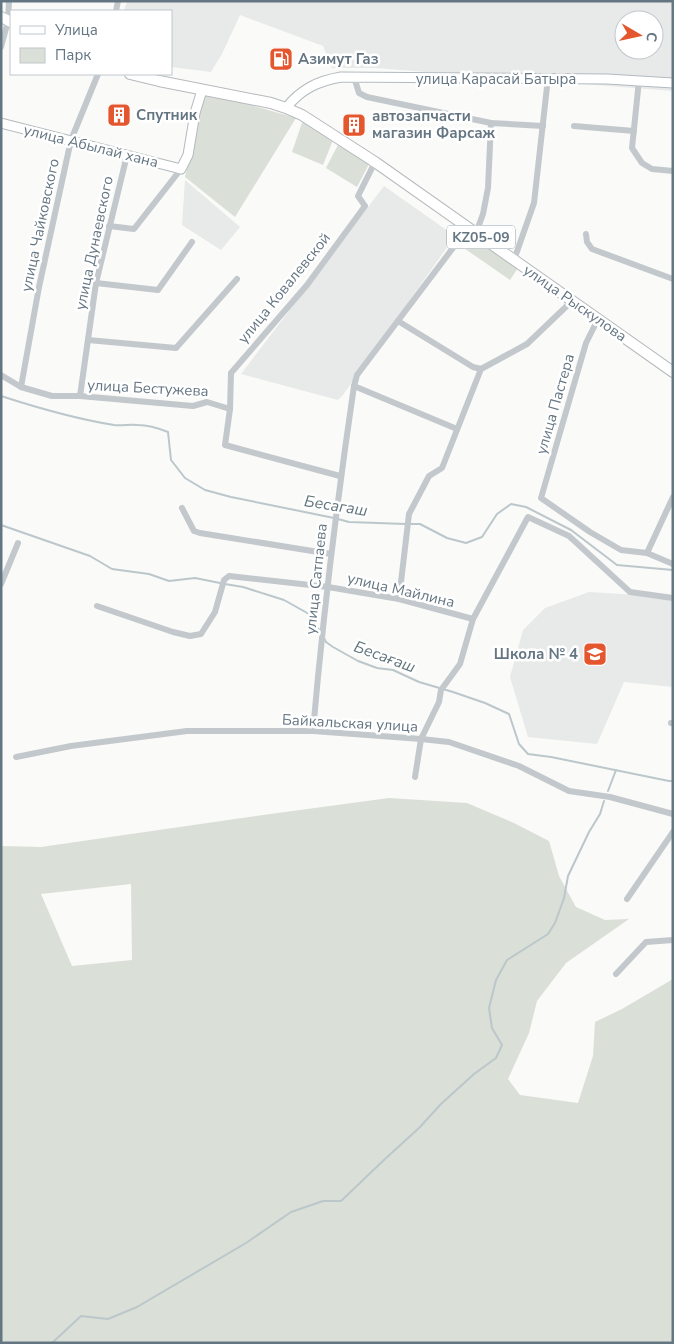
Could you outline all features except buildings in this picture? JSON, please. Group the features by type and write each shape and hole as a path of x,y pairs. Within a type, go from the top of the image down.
{"main road":[{"name":"улица Рыскулова","path":"134,75 271,103 302,114 375,162 673,372"},
{"name":"улица Карасай Батыра","path":"286,108 293,99 310,86 320,81 341,77 548,78 639,80 673,83"},
{"path":"182,168 188,155 195,113 202,90"},
{"name":"улица Абылай хана","path":"1,123 182,168"}],"street":[{"path":"1,47 9,1"},
{"name":"улица Чайковского","path":"21,386 39,287 71,140 98,75"},
{"name":"улица Карасай Батыра","path":"354,77 359,93 367,97 491,123 543,126"},
{"path":"514,260 534,203 548,78"},
{"path":"639,80 632,148 642,163 652,169 673,171"},
{"name":"улица Сатпаева","path":"313,731 320,650 340,476 357,375 483,214 488,188 491,123"},
{"path":"574,126 634,131"},
{"name":"улица Дунаевского","path":"80,396 96,282 127,155"},
{"name":"улица Ковалевской","path":"230,408 230,373 307,285 364,206 358,196 375,162"},
{"path":"109,226 134,230 182,168"},
{"path":"586,234 592,249 673,279"},
{"path":"96,282 158,290 192,242"},
{"path":"88,340 176,348 237,279"},
{"path":"399,599 409,514 429,476 442,468 482,369 527,344 572,301"},
{"name":"улица Пастера","path":"598,319 586,343 542,498 590,532 620,550 647,553"},
{"path":"398,321 473,367 482,369"},
{"name":"улица Бестужева","path":"1,375 21,386 52,396 80,396 194,406 207,402 230,408"},
{"path":"354,386 457,429"},
{"path":"230,408 225,445 340,476"},
{"path":"672,501 647,553 673,564"},
{"path":"182,508 194,531 200,533 331,554"},
{"path":"415,777 421,739 439,702 440,690 460,664 472,619 528,517 569,536 630,592 673,598"},
{"path":"1,584 18,543"},
{"name":"улица Майлина","path":"97,606 173,632 190,636 201,634 215,612 224,580 229,576 328,587 399,599 472,619"},
{"name":"Байкальская улица","path":"16,758 71,746 187,731 313,731 421,739 449,742 519,766 569,791 610,797 673,814"},
{"path":"627,899 673,832"},
{"path":"616,974 646,942 673,940"}],"shaded area":[{"path":"127,1 673,1 673,91 375,68 332,68 323,46 240,15 222,54 211,72 172,67 172,10 124,10"},
{"path":"185,180 240,227 221,250 182,225"},
{"path":"384,186 455,236 343,395 338,400 241,374"},
{"name":"Школа № 4","path":"589,592 673,597 673,687 624,682 597,744 528,737 510,677 523,630 545,608"}],"green space":[{"path":"205,92 296,118 235,217 185,177"},
{"path":"303,120 333,140 323,165 292,152"},
{"path":"339,143 369,164 357,187 326,168"},
{"path":"469,235 518,268 510,280 461,246"},
{"path":"389,798 467,803 514,823 549,841 559,876 576,907 605,920 629,919 566,963 537,1001 529,1033 508,1079 520,1095 578,1103 593,1056 595,1022 622,1009 673,979 673,1343 1,1343 1,846 41,847","holes":["131,884 132,960 72,966 41,894"]}],"waterway":[{"name":"Бесагаш","path":"1,396 86,420 114,425 153,427 168,432 171,460 185,478 205,490 334,518"},
{"name":"Бесагаш","path":"411,524 420,524 447,538 466,543 482,537 497,514 511,504 526,507 571,530 617,565 673,570"},
{"name":"Бесагаш","path":"338,519 349,522 406,524"},
{"name":"Бесағаш","path":"1,525 90,556 112,569 149,574 169,581 195,578 220,583"},
{"name":"Бесағаш","path":"225,584 243,587 284,600 309,614 320,631"},
{"name":"Бесағаш","path":"324,638 333,647 358,661 377,668 393,670 419,682 485,703 509,714 519,744 528,754 673,781"},
{"path":"608,791 616,770"},
{"path":"52,1343 81,1316 108,1319 137,1307 246,1243 291,1212 323,1201 341,1201 419,1128 441,1104 474,1074 496,1058 502,1045 492,1028 489,1008 496,980 507,960 548,934 555,923 564,898 568,876 589,832 600,814 604,801"}],"place":[{"name":"Азимут Газ","path":"281,59"},
{"name":"Спутник","path":"119,115"},
{"name":"автозапчасти магазин Фарсаж","path":"354,125"},
{"name":"Школа № 4","path":"595,654"}]}
